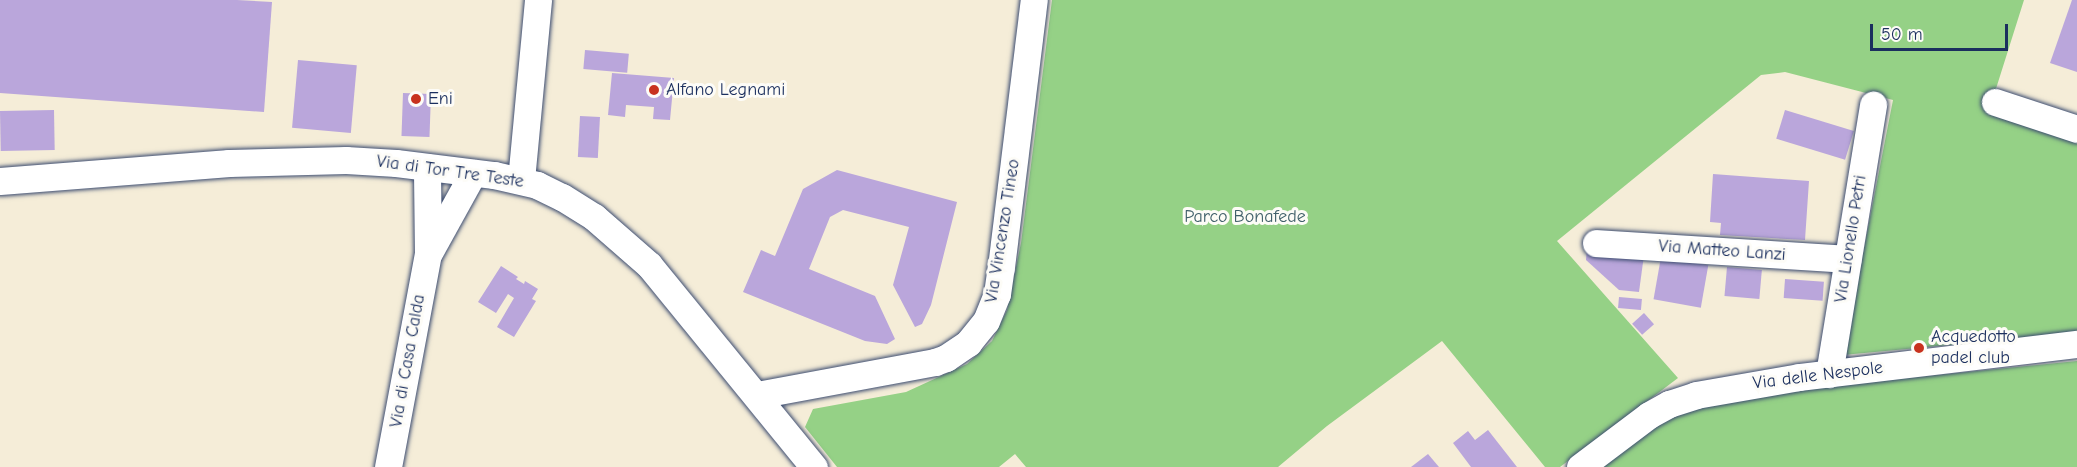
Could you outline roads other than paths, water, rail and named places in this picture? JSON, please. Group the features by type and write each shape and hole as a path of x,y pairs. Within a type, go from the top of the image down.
{"street":[{"path":"521,180 538,0"},
{"name":"Via Vincenzo Tineo","path":"757,395 935,362 946,358 968,343 986,321 997,294 1034,0"},
{"path":"1995,102 2077,129"},
{"name":"Via Lionello Petri","path":"1828,374 1873,105"},
{"name":"Via di Tor Tre Teste","path":"0,181 229,163 363,160 427,166 521,180 545,188 571,202 628,246 660,278 814,467"},
{"name":"Via di Casa Calda","path":"388,467 428,254 427,166"},
{"name":"Via di Casa Calda","path":"428,254 473,173"},
{"name":"Via Matteo Lanzi","path":"1596,243 1847,259"},
{"name":"Via delle Nespole","path":"1580,467 1636,424 1669,404 1729,388 2077,344"}],"place":[{"name":"Alfano Legnami","path":"654,90"},
{"name":"Eni","path":"416,99"},
{"name":"Acquedotto padel club","path":"1919,348"}],"park label":[{"name":"Parco Bonafede","path":"1245,217"}]}
